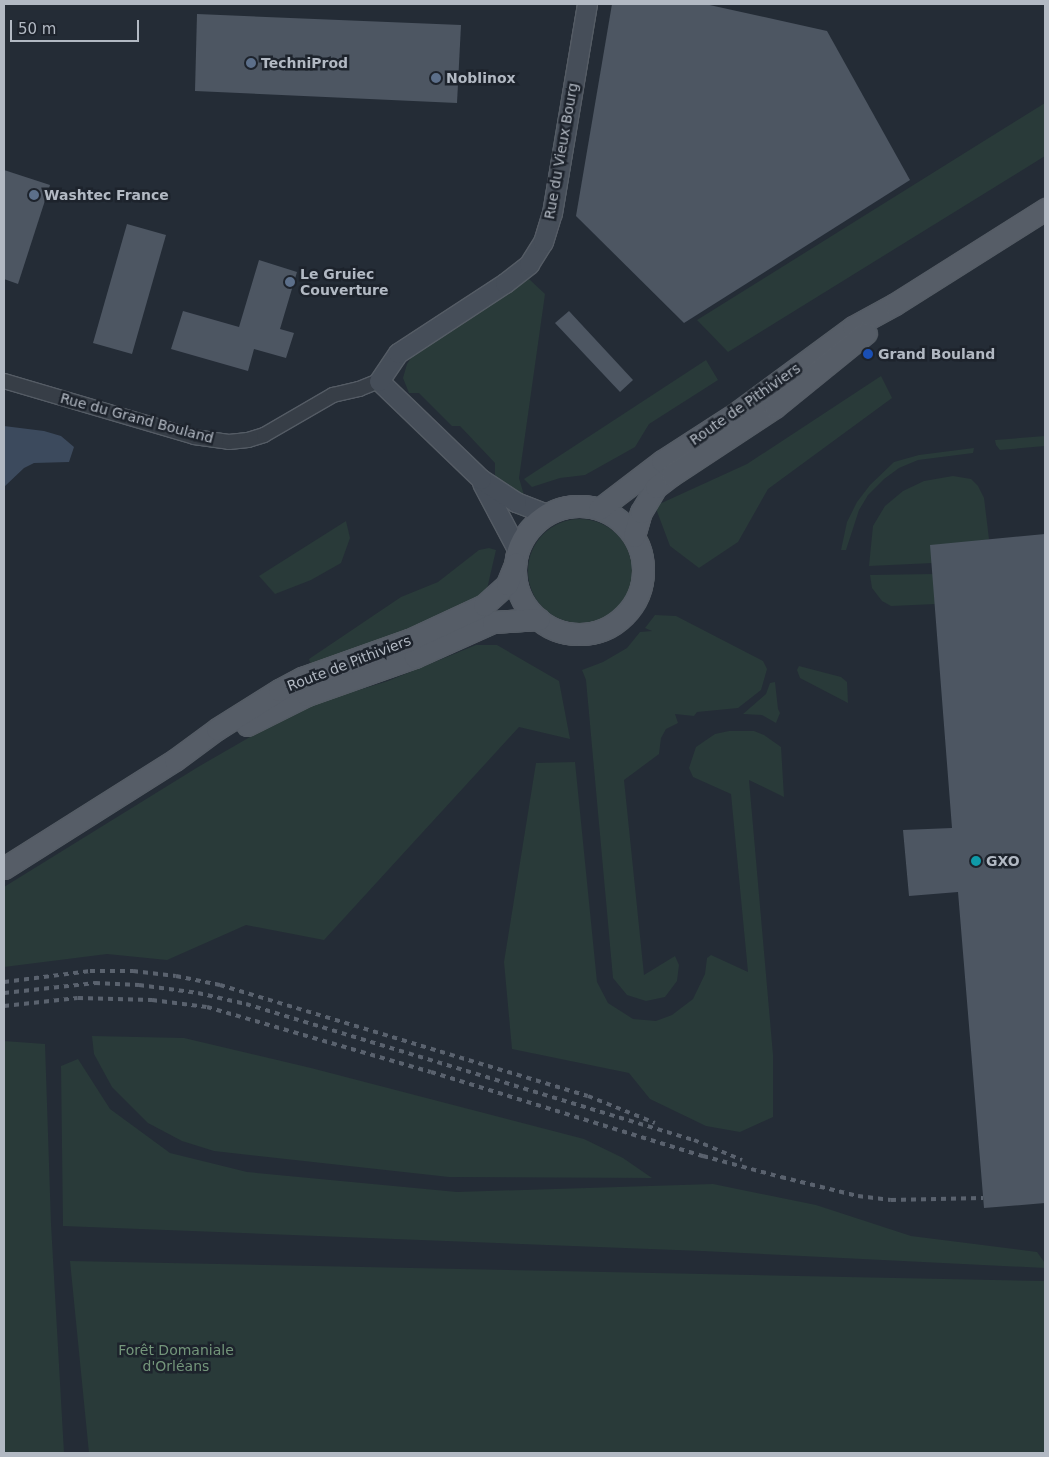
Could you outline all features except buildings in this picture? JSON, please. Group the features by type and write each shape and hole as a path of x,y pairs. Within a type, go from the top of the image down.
{"main road":[{"name":"Route de Pithiviers","path":"599,509 662,461 735,414 853,327 896,304 1045,209"},
{"name":"Route de Pithiviers","path":"634,536 641,512 656,487 775,407 861,338 896,304"},
{"path":"572,506 599,509 624,524 634,536 642,559 641,587 636,600 619,620 597,631 573,633 555,629 539,619 528,608 520,595 516,580 516,558 529,530 547,514 572,506"},
{"name":"Route de Pithiviers","path":"4,868 175,760 216,729 302,678 410,640 484,605 507,584 516,558"},
{"name":"Route de Pithiviers","path":"175,760 306,695 415,657 493,622 539,619"}],"street":[{"name":"Rue du Vieux Bourg","path":"379,381 398,353 505,283 529,264 543,242 552,213 587,4"},
{"name":"Rue du Grand Bouland","path":"4,381 194,437 229,442 248,440 264,435 333,395 360,389 379,381"},
{"path":"379,381 480,479 516,502 547,514"},
{"path":"480,479 516,558"}],"green space":[{"path":"1045,103 1045,156 728,352 697,320"},
{"path":"529,279 545,294 519,478 524,495 495,477 495,463 460,426 452,426 419,393 409,393 403,378 407,364 415,352"},
{"path":"706,360 718,380 649,424 635,447 585,475 560,478 532,487 524,479"},
{"path":"881,376 892,398 768,489 738,542 699,568 670,546 655,506 747,464"},
{"path":"1045,436 1045,446 1000,450 995,440"},
{"path":"974,448 973,453 918,460 899,468 884,479 868,495 859,510 846,550 841,550 847,522 857,502 870,485 894,462 919,455"},
{"path":"953,476 971,479 978,486 984,498 989,539 933,563 869,566 873,526 885,506 903,491 924,481"},
{"path":"580,519 600,523 617,534 628,551 632,571 628,591 617,608 600,619 580,623 560,619 543,608 532,591 528,571 532,551 543,534 560,523"},
{"path":"346,521 350,538 341,563 311,580 275,594 259,576"},
{"path":"489,548 496,550 487,589 458,611 312,668 309,659 401,597 438,582 479,550"},
{"path":"934,574 935,604 891,606 882,601 872,588 870,575"},
{"path":"655,615 676,616 763,661 767,669 761,690 738,708 697,712 694,716 675,714 678,723 666,729 661,738 659,754 624,780 644,975 675,956 679,965 677,981 665,997 646,1001 627,995 613,978 586,680 582,670 603,662 627,648 640,632 652,631 645,628"},
{"path":"476,645 497,645 559,681 570,739 519,727 324,940 246,925 167,960 107,954 4,967 4,887 198,767 300,708 388,681"},
{"path":"799,666 841,677 847,682 848,703 800,678 797,670"},
{"path":"775,682 780,713 776,723 762,715 743,714 766,694 770,683"},
{"path":"729,731 754,731 764,735 781,747 784,797 749,780 773,1055 773,1117 740,1132 706,1126 650,1099 629,1073 512,1049 504,962 536,763 575,762 597,982 608,1003 633,1019 656,1021 672,1015 693,999 705,974 707,958 711,955 748,972 731,794 693,777 689,768 696,747 715,734"},
{"path":"92,1036 184,1038 311,1068 584,1139 623,1158 652,1178 449,1177 214,1151 182,1141 148,1123 112,1087 94,1054"},
{"path":"4,1041 45,1044 51,1224 64,1453 4,1453"},
{"path":"78,1059 110,1109 170,1153 247,1172 457,1192 713,1184 816,1205 911,1236 1037,1252 1045,1263 1045,1268 702,1251 63,1226 61,1066"},
{"name":"Forêt Domaniale d'Orléans","path":"70,1261 1045,1281 1045,1453 89,1453"}],"water":[{"path":"4,426 44,431 61,436 74,447 69,462 34,463 24,468 4,487"}],"railway":[{"path":"4,982 90,971 133,971 176,976 220,985 588,1096 655,1123"},
{"path":"4,993 95,983 139,985 198,993 246,1004 694,1140 742,1160"},
{"path":"4,1006 78,998 152,1000 207,1007 431,1072 703,1156 858,1196 891,1200 983,1198"}],"place":[{"name":"TechniProd","path":"251,63"},
{"name":"Noblinox","path":"436,78"},
{"name":"Washtec France","path":"34,195"},
{"name":"Le Gruiec Couverture","path":"290,282"},
{"name":"Grand Bouland","path":"868,354"},
{"name":"GXO","path":"976,861"}]}
